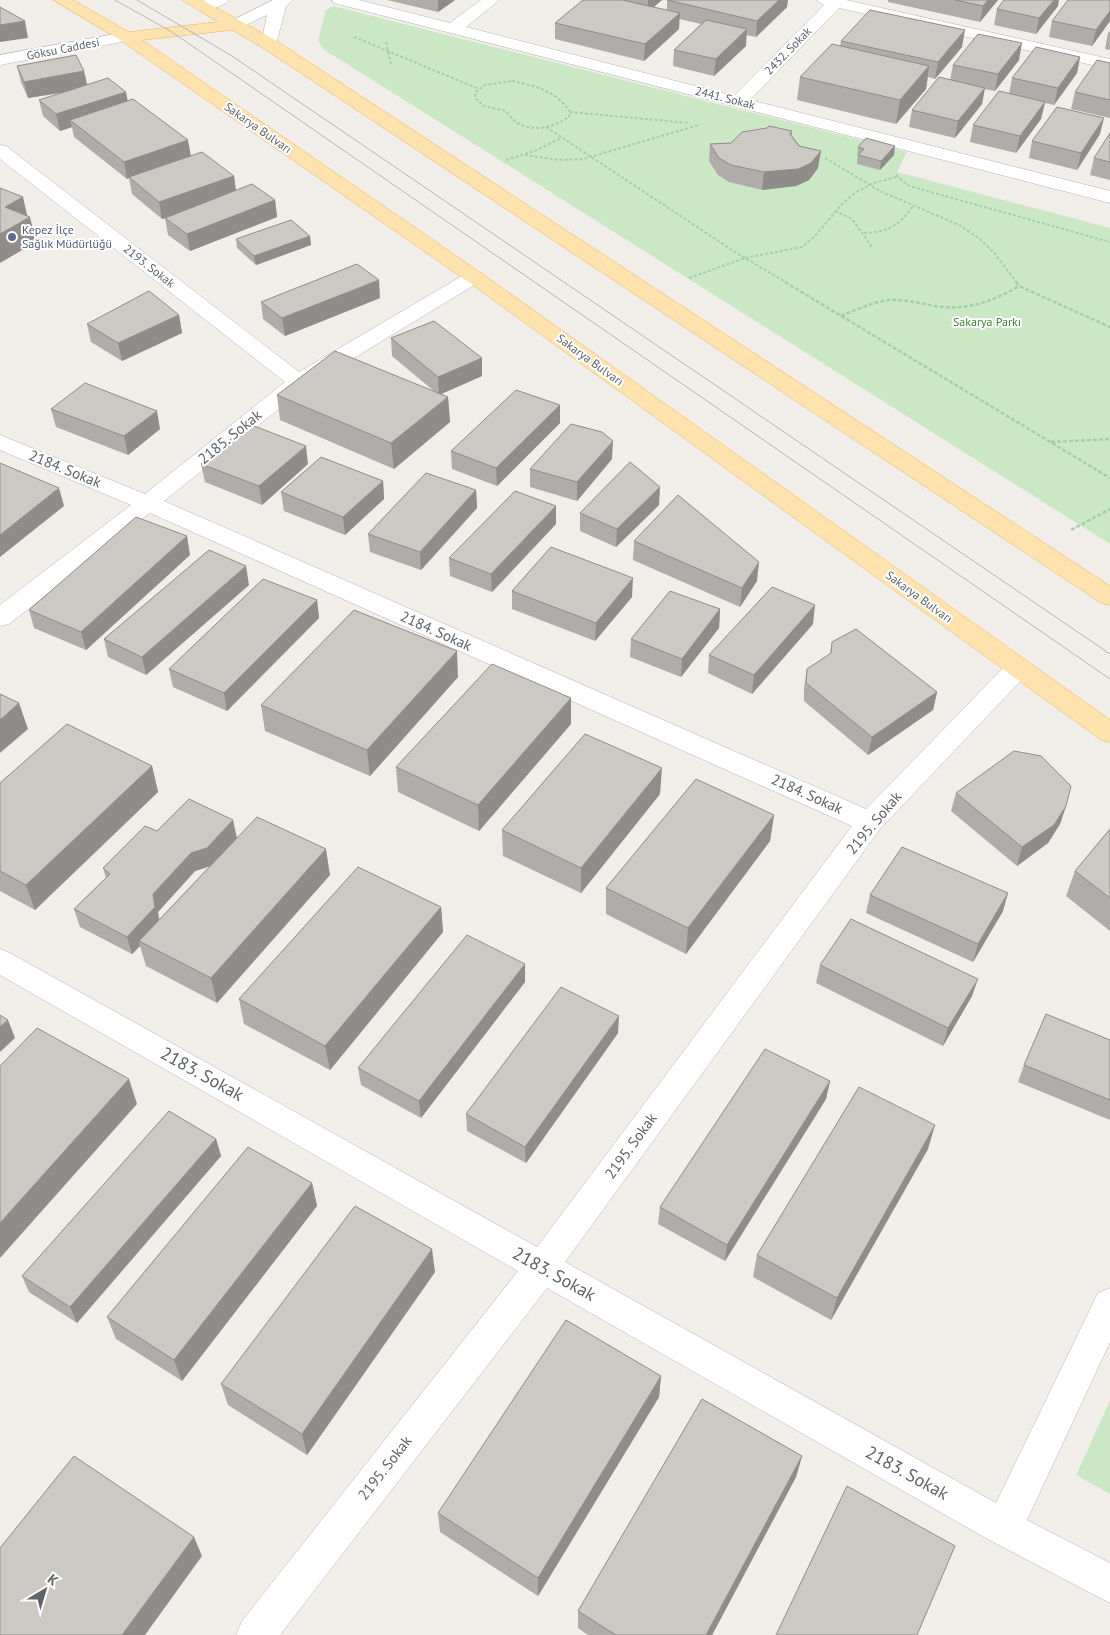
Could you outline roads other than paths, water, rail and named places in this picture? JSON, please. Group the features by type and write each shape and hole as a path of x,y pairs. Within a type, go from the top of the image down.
{"main road":[{"name":"Sakarya Bulvarı","path":"61,0 126,37 474,277 1110,734"},
{"path":"126,37 196,3 235,24 269,44 1110,597"},
{"path":"126,37 235,24"}],"street":[{"path":"196,3 220,0"},
{"name":"2441. Sokak","path":"340,0 1110,196"},
{"path":"454,29 491,0"},
{"path":"832,1 1110,64"},
{"name":"2432. Sokak","path":"738,102 832,1"},
{"path":"235,24 282,2"},
{"path":"269,44 273,22 282,2"},
{"name":"Göksu Caddesi","path":"0,60 126,37"},
{"name":"2193. Sokak","path":"0,150 298,382"},
{"name":"2185. Sokak","path":"0,618 148,504 298,382 474,277"},
{"name":"2184. Sokak","path":"0,442 148,504 870,822"},
{"name":"2195. Sokak","path":"256,1635 542,1267 870,822 1018,668"},
{"name":"2183. Sokak","path":"0,960 1004,1528 1110,1584"},
{"path":"1004,1528 1110,1304"}],"tram line":[{"path":"115,0 172,32 1110,679"},
{"path":"137,0 232,56 1110,654"}],"place":[{"name":"Kepez İlçe Sağlık Müdürlüğü","path":"12,237"}],"park label":[{"name":"Sakarya Parkı","path":"987,322"}]}
